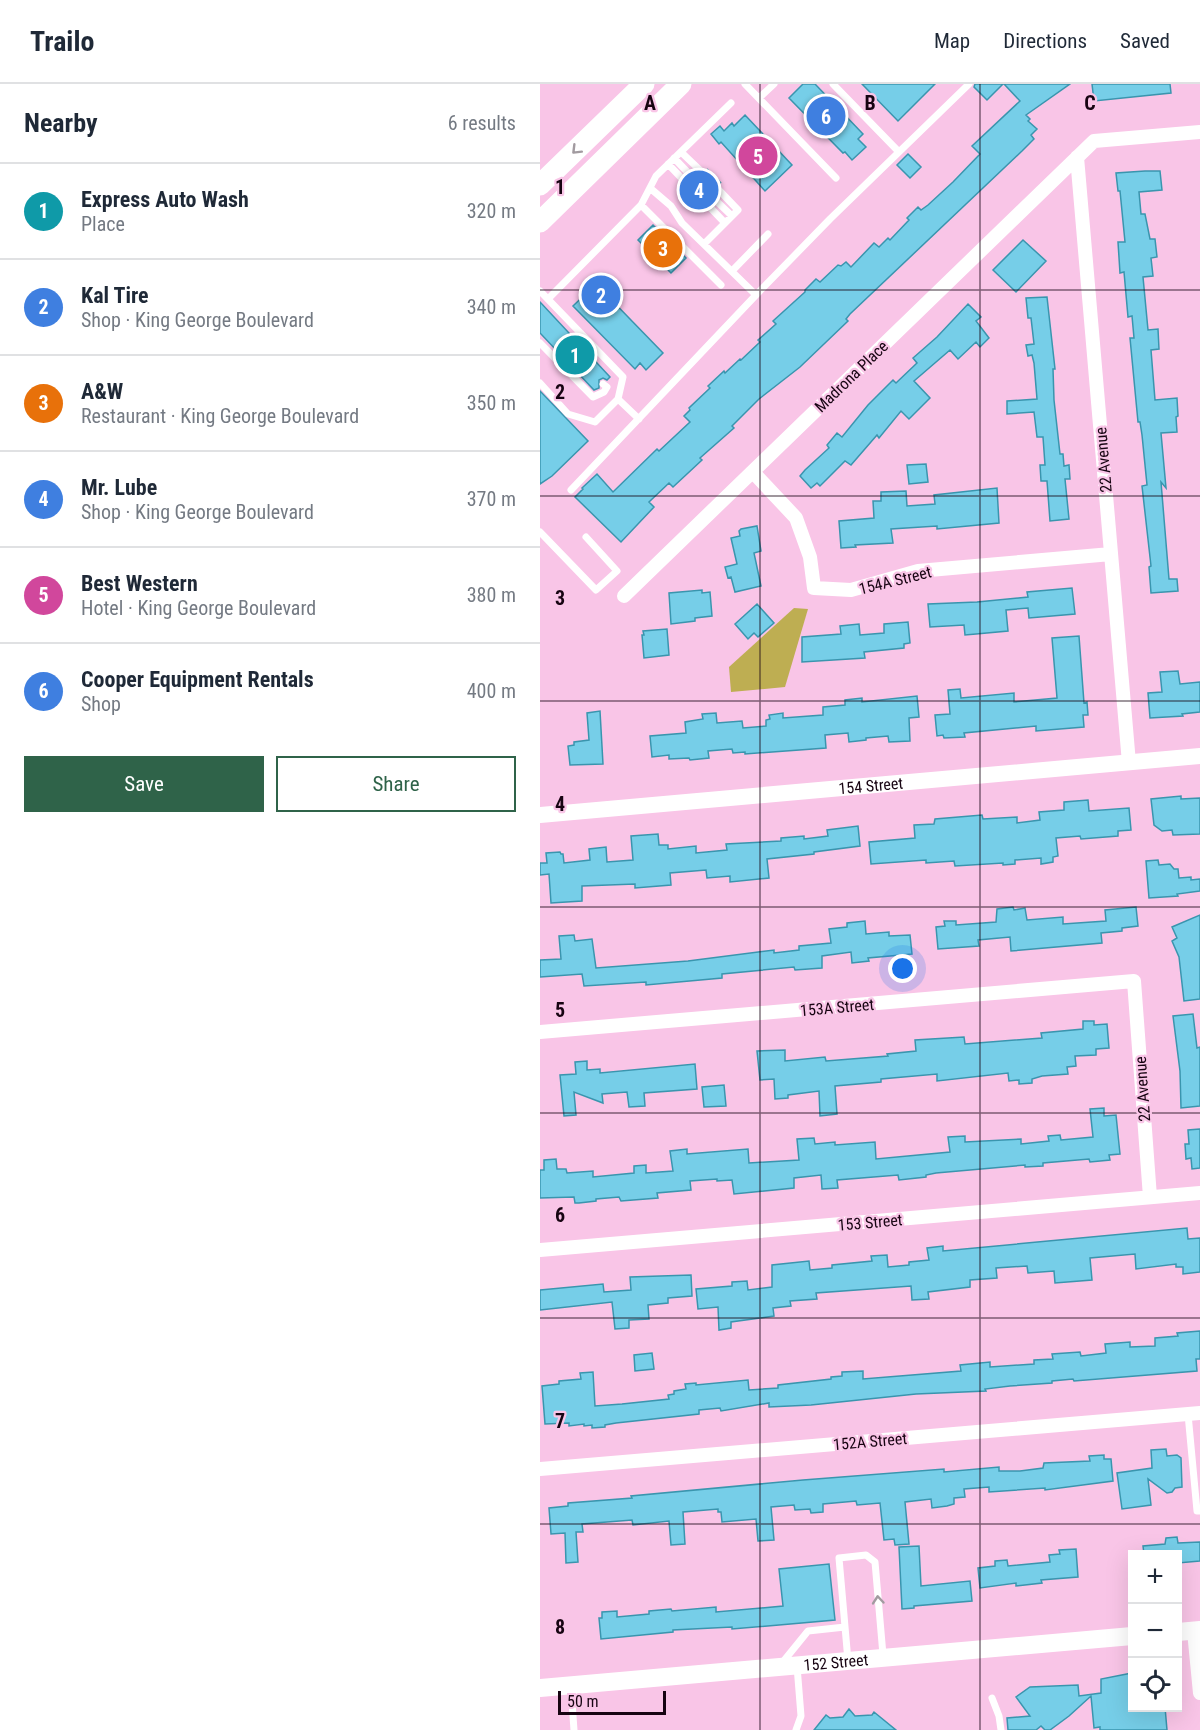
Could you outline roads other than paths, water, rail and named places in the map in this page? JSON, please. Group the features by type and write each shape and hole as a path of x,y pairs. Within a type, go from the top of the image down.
{"main road":[{"path":"611,114 627,84"},
{"path":"540,185 644,84"},
{"path":"601,162 609,138 649,98 651,84"},
{"path":"540,222 681,84"},
{"name":"152 Street","path":"540,1688 1128,1636"}],"street":[{"name":"Madrona Place","path":"624,596 1094,141 1200,132"},
{"name":"22 Avenue","path":"1077,157 1129,763"},
{"name":"154A Street","path":"753,472 796,518 810,557 814,588 851,590 918,571 1111,554"},
{"name":"154 Street","path":"540,815 1200,756"},
{"name":"22 Avenue","path":"1134,981 1150,1197"},
{"name":"153A Street","path":"540,1032 1134,981"},
{"name":"153 Street","path":"540,1250 1200,1193"},
{"name":"152A Street","path":"540,1469 1194,1413"},
{"path":"1191,1631 1200,1692"}],"lane":[{"path":"745,84 836,178"},
{"path":"759,98 774,84"},
{"path":"834,84 899,152"},
{"path":"571,490 756,295 969,84"},
{"path":"548,299 641,205 656,176 731,103"},
{"path":"681,152 703,173"},
{"path":"671,161 696,180"},
{"path":"671,161 689,186"},
{"path":"704,244 738,210 716,187"},
{"path":"650,188 671,206 682,223 756,295"},
{"path":"709,194 732,216"},
{"path":"703,200 725,223"},
{"path":"641,205 721,285"},
{"path":"732,271 768,234"},
{"path":"540,291 623,377 618,399 595,422 568,414 540,383"},
{"path":"540,343 592,397 604,392 607,387 603,384"},
{"path":"618,399 639,419"},
{"path":"540,532 596,590 617,571 586,537"},
{"path":"1194,1413 1197,1511 1200,1510"},
{"path":"848,1661 839,1558 866,1556 875,1562 883,1658"},
{"path":"796,1730 801,1716 788,1666 808,1631 845,1627"},
{"path":"571,1685 574,1730"},
{"path":"992,1698 999,1716 1000,1730"}],"place":[{"name":"Cooper Equipment Rentals","path":"826,116"},
{"name":"Best Western","path":"758,156"},
{"name":"Mr. Lube","path":"699,190"},
{"name":"A&W","path":"663,248"},
{"name":"Kal Tire","path":"601,295"},
{"name":"Express Auto Wash","path":"575,355"}]}
